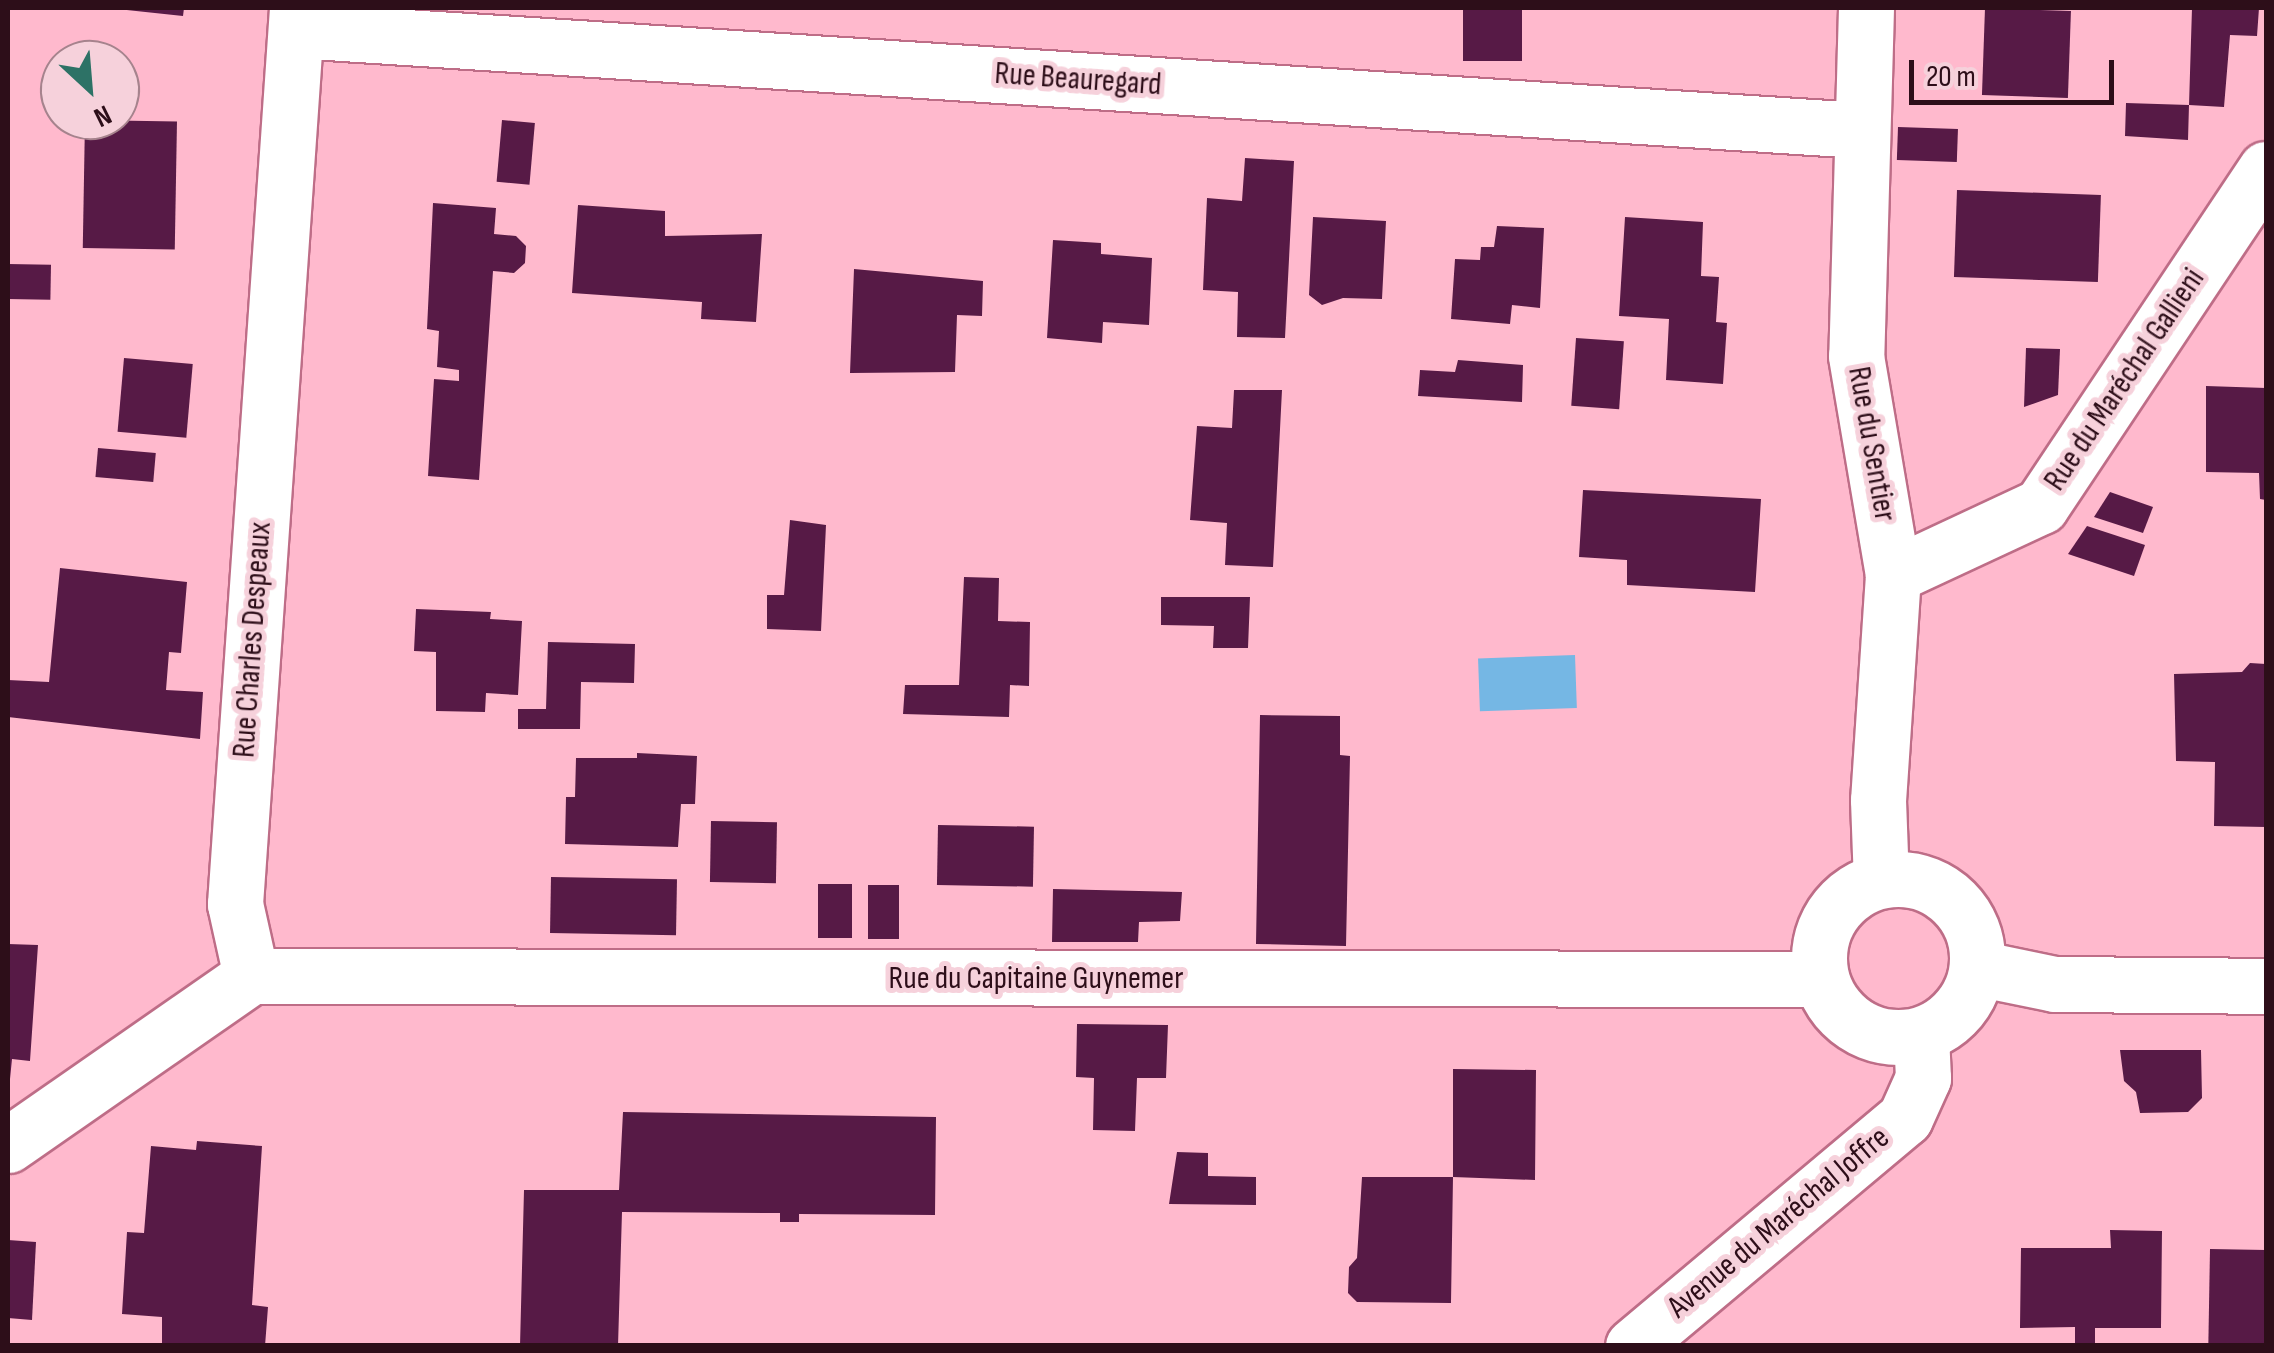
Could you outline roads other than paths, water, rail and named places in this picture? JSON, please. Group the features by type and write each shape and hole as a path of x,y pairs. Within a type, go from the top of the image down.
{"street":[{"name":"Rue du Sentier","path":"1866,8 1856,356 1894,575 1878,800 1881,880"},
{"name":"Rue Beauregard","path":"296,18 1860,130"},
{"name":"Rue Charles Despeaux","path":"251,976 235,904 296,18"},
{"name":"Rue du Maréchal Gallieni","path":"1894,575 2041,506 2266,169"},
{"path":"1881,880 1919,882 1952,899 1977,943 1978,968 1960,1010 1921,1035 1896,1038 1848,1021 1821,978 1818,957 1830,916 1843,900 1881,880"},
{"path":"1978,968 2056,984 2266,986"},
{"name":"Rue du Capitaine Guynemer","path":"251,976 1821,978"},
{"path":"8,1145 251,976"},
{"name":"Avenue du Maréchal Joffre","path":"1632,1346 1905,1118 1923,1078 1921,1035"}],"water":[{"path":"1575,655 1577,708 1480,711 1478,658"}]}
